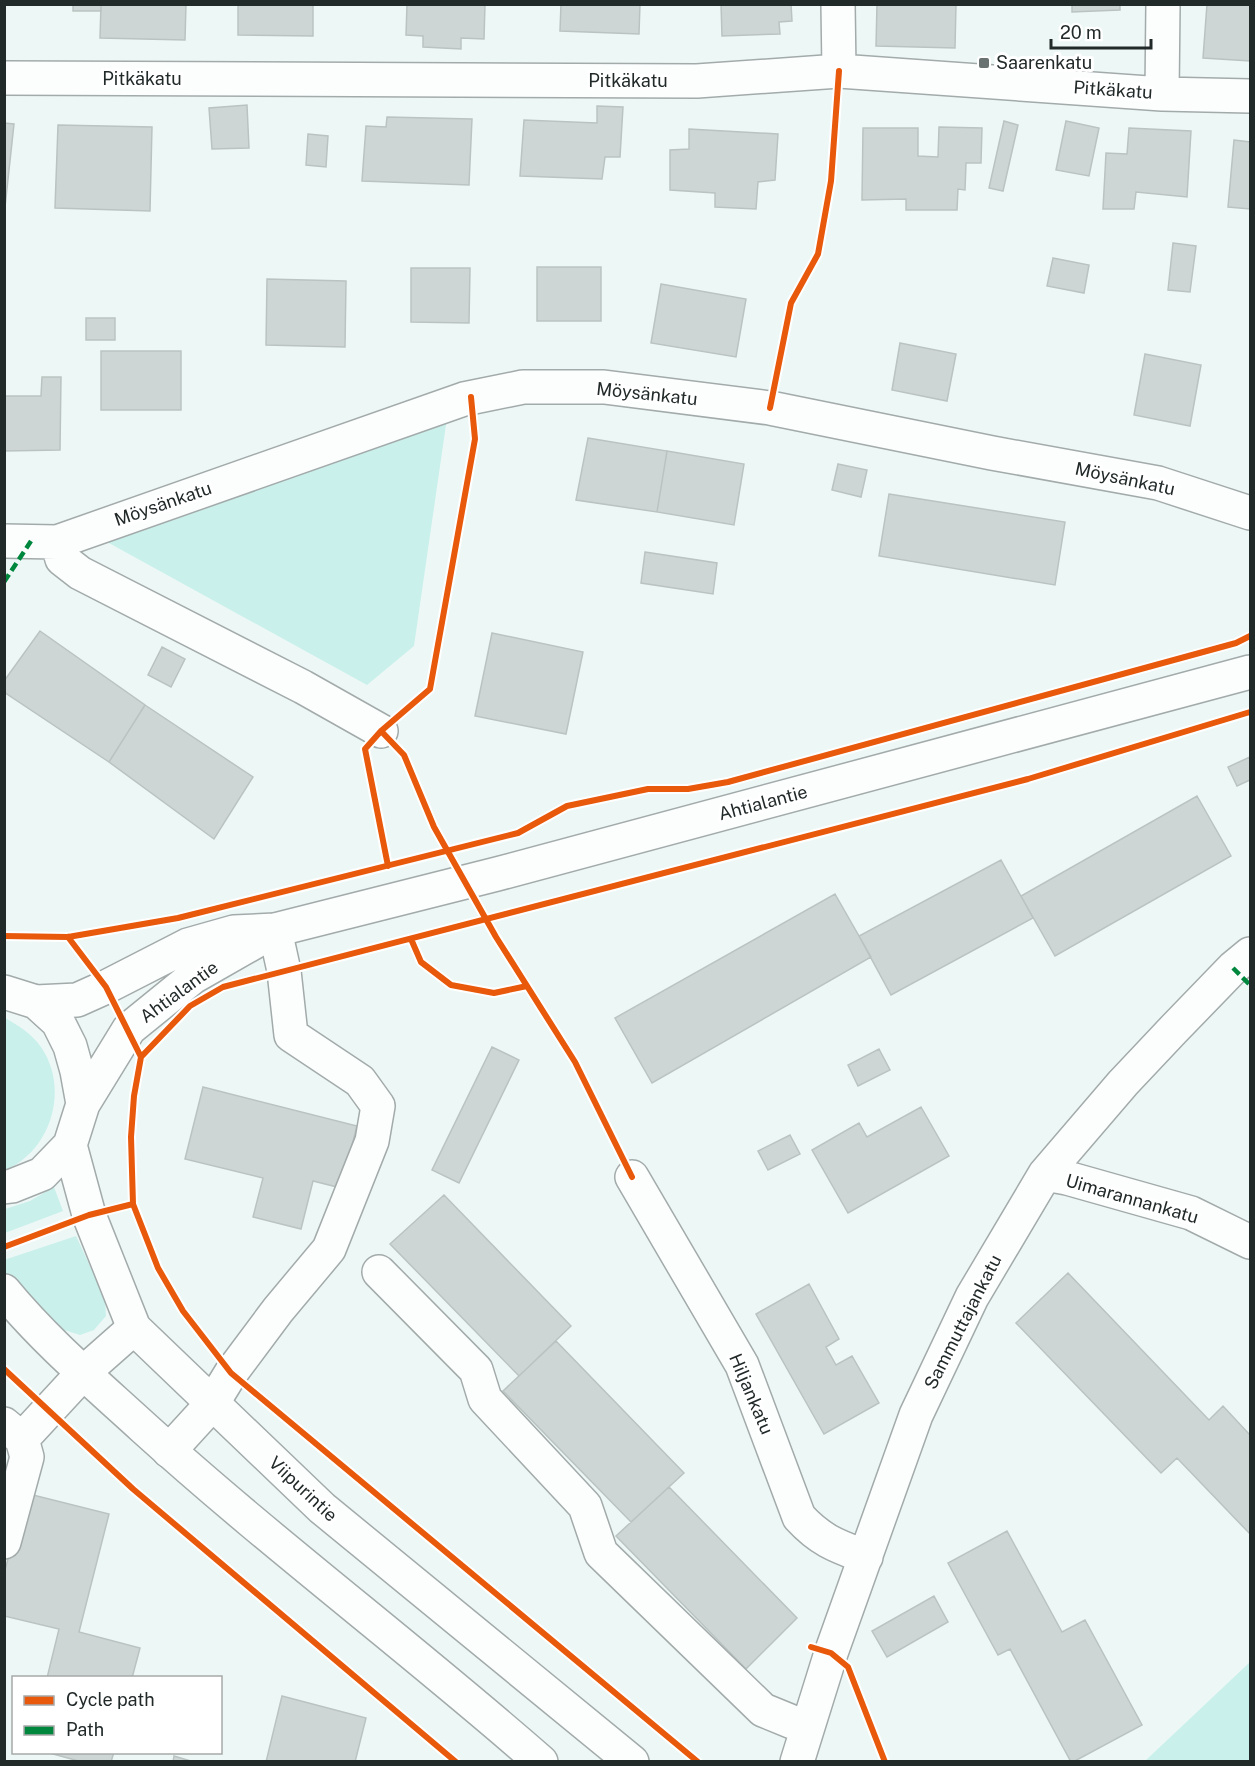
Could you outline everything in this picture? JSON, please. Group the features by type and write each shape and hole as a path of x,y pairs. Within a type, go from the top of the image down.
{"street":[{"path":"838,4 839,71"},
{"path":"1162,94 1163,4"},
{"name":"Pitkäkatu","path":"4,78 697,81 839,71 1162,94 1251,96"},
{"name":"Möysänkatu","path":"4,542 57,542 464,399 523,387 604,387 770,408 980,451 1158,483 1251,513"},
{"path":"57,542 62,559 80,573 303,687 381,731"},
{"name":"Ahtialantie","path":"36,1002 76,1000 188,945 234,932 275,930 520,868 1251,672"},
{"path":"169,1451 212,1404 231,1373 271,1319 329,1249 372,1141 378,1106 360,1081 291,1035 284,971 275,930"},
{"name":"Ahtialantie","path":"83,1104 129,1029 193,977 275,930"},
{"name":"Sammuttajankatu","path":"807,1751 831,1653 916,1415 972,1297 1045,1174 1123,1083 1233,969 1251,954"},
{"path":"4,992 36,1002 58,1022 70,1046 83,1104 70,1145 42,1174 12,1186 4,1186"},
{"name":"Viipurintie","path":"70,1145 89,1215 134,1328 322,1508 632,1761"},
{"name":"Uimarannankatu","path":"1045,1174 1067,1178 1191,1213 1251,1242"},
{"name":"Hiljankatu","path":"632,1177 742,1365 799,1517 813,1532 831,1544 866,1557"},
{"path":"379,1272 476,1370 485,1399 585,1506 601,1553 807,1751"},
{"path":"4,1291 31,1324 169,1451 280,1547 541,1761"},
{"path":"4,1542 27,1457 13,1431 134,1328"}],"shaded area":[{"path":"447,418 414,646 367,685 98,537"},
{"path":"5,1018 25,1030 41,1047 50,1064 54,1081 54,1099 51,1117 34,1149 21,1161 5,1170"},
{"path":"54,1187 63,1211 5,1233 5,1209 30,1201"},
{"path":"76,1236 105,1298 106,1316 94,1330 80,1335 64,1330 31,1305 5,1272 4,1260"},
{"path":"1250,1662 1250,1761 1145,1761"}],"building":[{"path":"73,4 101,4 101,11 73,11"},
{"path":"101,4 186,4 185,40 100,38"},
{"path":"238,4 313,4 313,36 238,35"},
{"path":"407,4 485,4 484,39 461,38 461,49 423,47 423,36 406,35"},
{"path":"561,4 640,4 639,34 560,31"},
{"path":"721,4 791,4 792,21 779,22 780,34 722,36"},
{"path":"877,4 956,4 955,48 876,46"},
{"path":"1072,4 1120,4 1120,10 1072,12"},
{"path":"1207,4 1250,4 1250,61 1203,58"},
{"path":"247,105 249,148 212,149 209,108"},
{"path":"597,106 623,107 620,157 605,157 602,179 520,176 524,120 597,123"},
{"path":"387,117 472,119 469,185 362,181 366,126 386,127"},
{"path":"1004,121 1018,125 1003,191 989,188"},
{"path":"1066,121 1099,128 1089,176 1056,170"},
{"path":"4,123 14,124 5,207 4,207"},
{"path":"58,125 152,127 150,211 55,208"},
{"path":"939,127 982,128 981,163 966,163 965,190 958,189 957,210 906,210 906,199 862,200 863,128 918,128 918,156 938,157"},
{"path":"1129,128 1191,131 1187,197 1136,192 1134,209 1103,209 1106,153 1127,154"},
{"path":"689,129 778,134 775,180 758,182 756,209 715,207 715,193 670,190 670,150 689,149"},
{"path":"308,134 328,136 326,167 306,165"},
{"path":"1234,140 1250,142 1250,209 1228,207"},
{"path":"1173,243 1196,246 1190,292 1168,290"},
{"path":"1053,258 1089,265 1084,293 1047,286"},
{"path":"537,267 601,267 601,321 537,321"},
{"path":"411,268 470,268 469,323 411,322"},
{"path":"267,279 346,281 345,347 266,345"},
{"path":"661,284 746,299 736,357 651,343"},
{"path":"86,318 115,318 115,340 86,340"},
{"path":"900,343 956,354 947,401 892,390"},
{"path":"101,351 181,351 181,410 101,410"},
{"path":"1145,354 1201,365 1190,426 1134,415"},
{"path":"42,377 61,377 60,450 4,451 4,396 41,396"},
{"path":"588,438 667,451 657,512 576,500"},
{"path":"667,451 744,464 734,525 657,512"},
{"path":"838,464 867,470 861,497 832,490"},
{"path":"889,494 1065,522 1055,585 879,556"},
{"path":"645,552 717,563 713,594 641,583"},
{"path":"40,631 145,705 109,762 4,692 4,681"},
{"path":"492,633 583,652 566,734 475,716"},
{"path":"162,647 185,659 171,687 148,675"},
{"path":"145,705 253,777 214,839 109,762"},
{"path":"1250,757 1250,780 1237,786 1228,767"},
{"path":"1197,796 1231,856 1055,956 1021,896"},
{"path":"1001,860 1033,918 891,995 859,936"},
{"path":"835,894 871,957 652,1083 615,1018"},
{"path":"492,1047 519,1060 459,1183 432,1170"},
{"path":"879,1049 890,1070 858,1086 848,1065"},
{"path":"203,1087 357,1126 341,1188 313,1181 301,1229 253,1217 263,1178 185,1159"},
{"path":"921,1107 949,1156 848,1213 812,1150 859,1123 867,1137"},
{"path":"790,1135 800,1154 768,1170 758,1151"},
{"path":"444,1195 571,1326 519,1376 390,1244"},
{"path":"1068,1273 1209,1420 1223,1406 1250,1435 1250,1534 1177,1458 1161,1473 1016,1323"},
{"path":"809,1284 839,1339 826,1347 836,1365 852,1356 879,1403 824,1434 756,1314"},
{"path":"556,1341 684,1473 631,1522 503,1391"},
{"path":"669,1487 797,1618 746,1669 616,1536"},
{"path":"25,1493 109,1514 79,1632 140,1648 133,1676 47,1676 59,1629 4,1616 4,1574"},
{"path":"1007,1531 1062,1632 1085,1620 1142,1725 1073,1762 1010,1649 998,1655 948,1563"},
{"path":"934,1596 948,1622 887,1657 872,1631"},
{"path":"282,1696 366,1718 355,1762 266,1762"},
{"path":"53,1754 113,1754 111,1762 82,1762"},
{"path":"174,1756 194,1762 173,1762"}],"marked path":[{"path":"4,582 31,541"},
{"path":"1233,968 1250,985"}],"cycle path":[{"path":"770,408 791,303 818,254 831,181 839,71"},
{"path":"388,866 365,749 381,731 430,689 475,439 471,397"},
{"path":"4,936 68,937 178,918 518,833 567,806 648,789 688,789 728,782 1236,643 1250,636"},
{"path":"698,1762 231,1373 183,1311 158,1268 133,1204 131,1137 134,1096 141,1057 190,1006 223,987 1028,779 1250,712"},
{"path":"381,731 404,755 434,827 496,937 575,1062 632,1177"},
{"path":"68,937 106,987 141,1057"},
{"path":"411,939 421,962 451,985 494,993 527,986"},
{"path":"4,1247 89,1215 133,1204"},
{"path":"4,1369 133,1489 456,1762"},
{"path":"811,1647 831,1653 848,1667 885,1762"}],"place":[{"name":"Saarenkatu","path":"984,63"}]}
